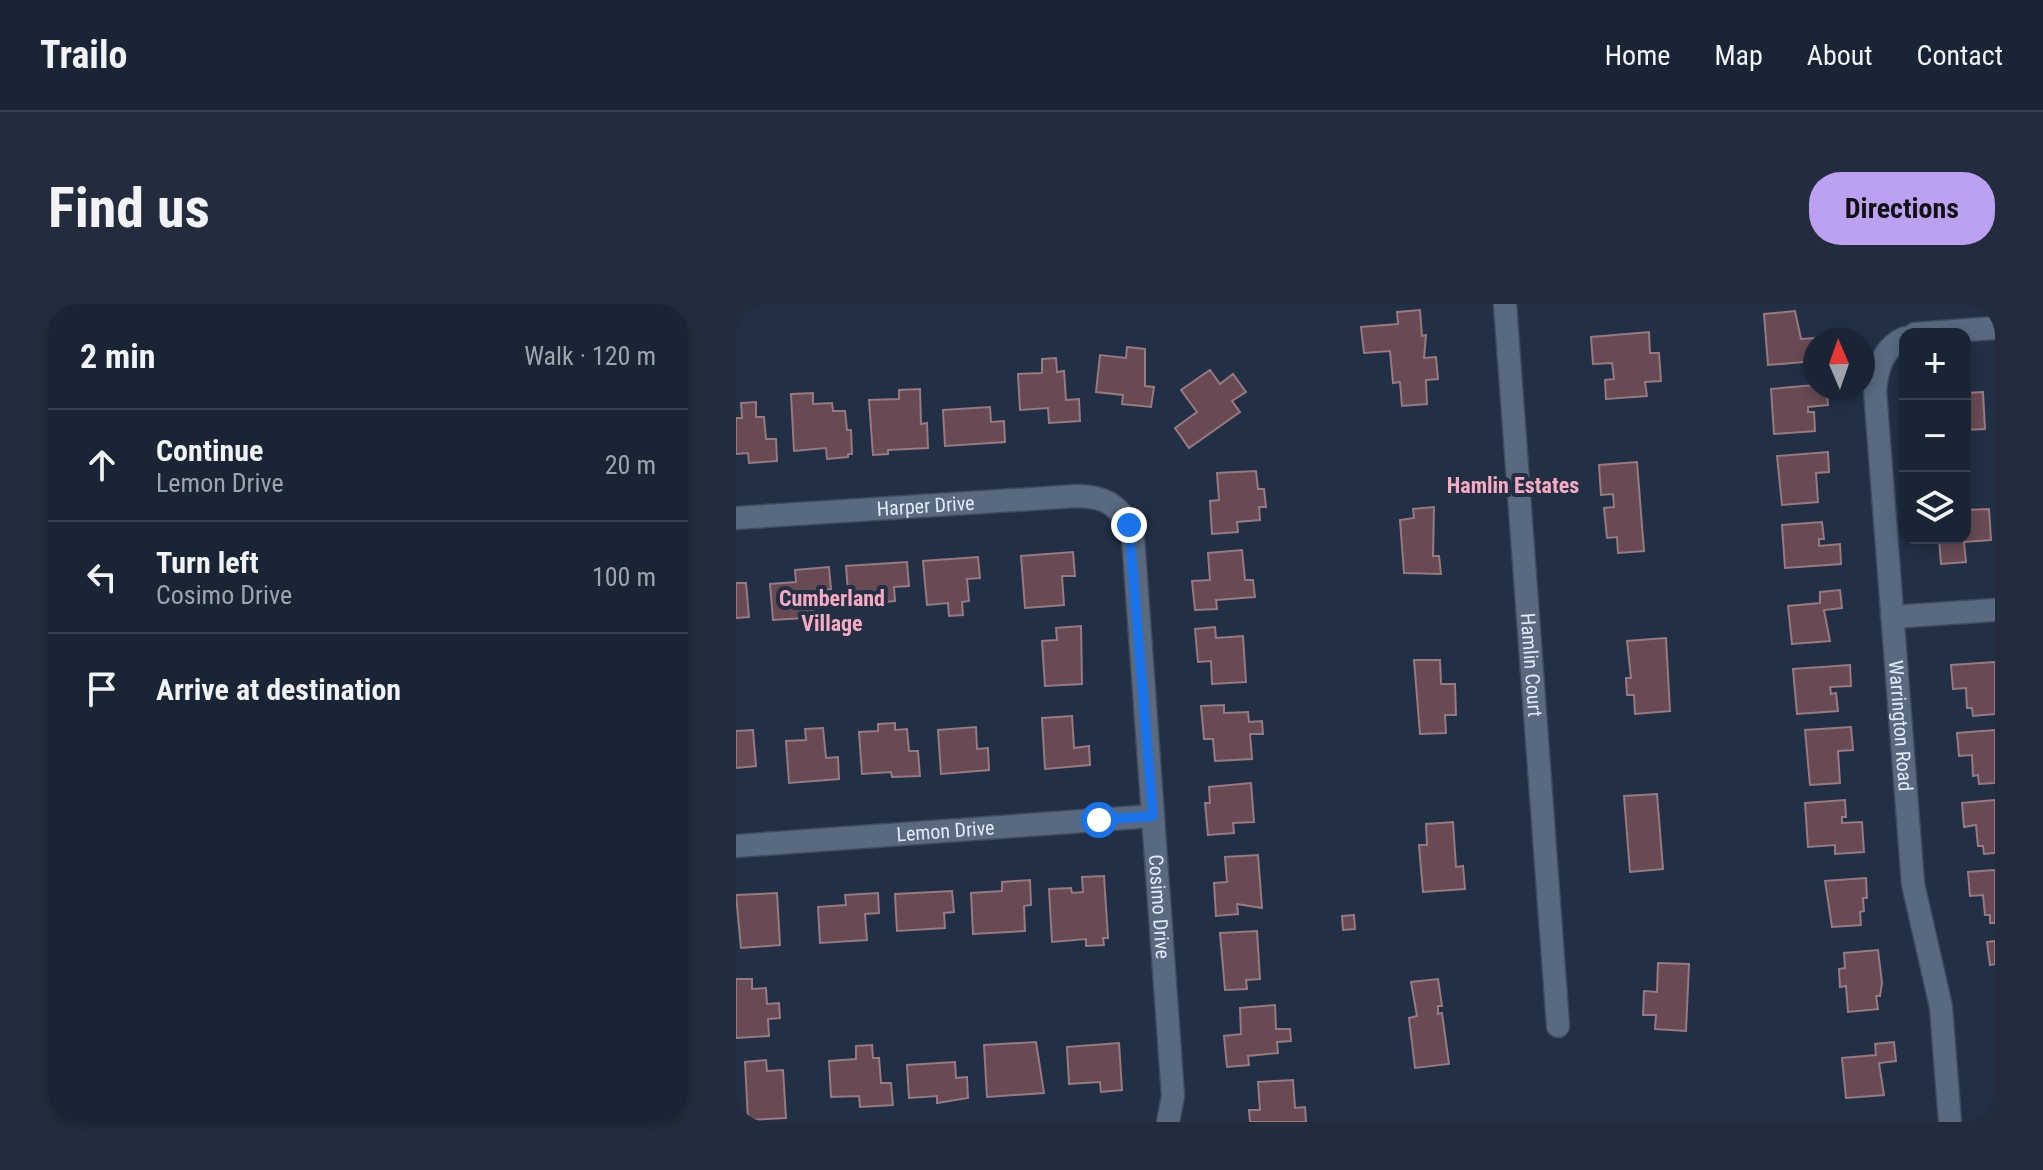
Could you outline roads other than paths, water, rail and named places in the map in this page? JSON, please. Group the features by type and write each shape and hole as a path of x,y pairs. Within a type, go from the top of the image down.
{"street":[{"name":"Hamlin Court","path":"1505,304 1558,1026"},
{"path":"1971,330 1995,328"},
{"name":"Warrington Road","path":"1899,343 1885,354 1877,371 1875,390 1913,884 1941,1007 1950,1122"},
{"name":"Harper Drive","path":"736,518 1077,496 1104,499 1115,505"},
{"name":"Cosimo Drive","path":"1115,505 1124,515 1133,537 1173,1096 1168,1122"},
{"path":"1892,617 1995,610"},
{"name":"Lemon Drive","path":"736,846 1153,816"}],"district":[{"name":"Hamlin Estates","path":"1513,485"},
{"name":"Cumberland Village","path":"832,610"}]}
